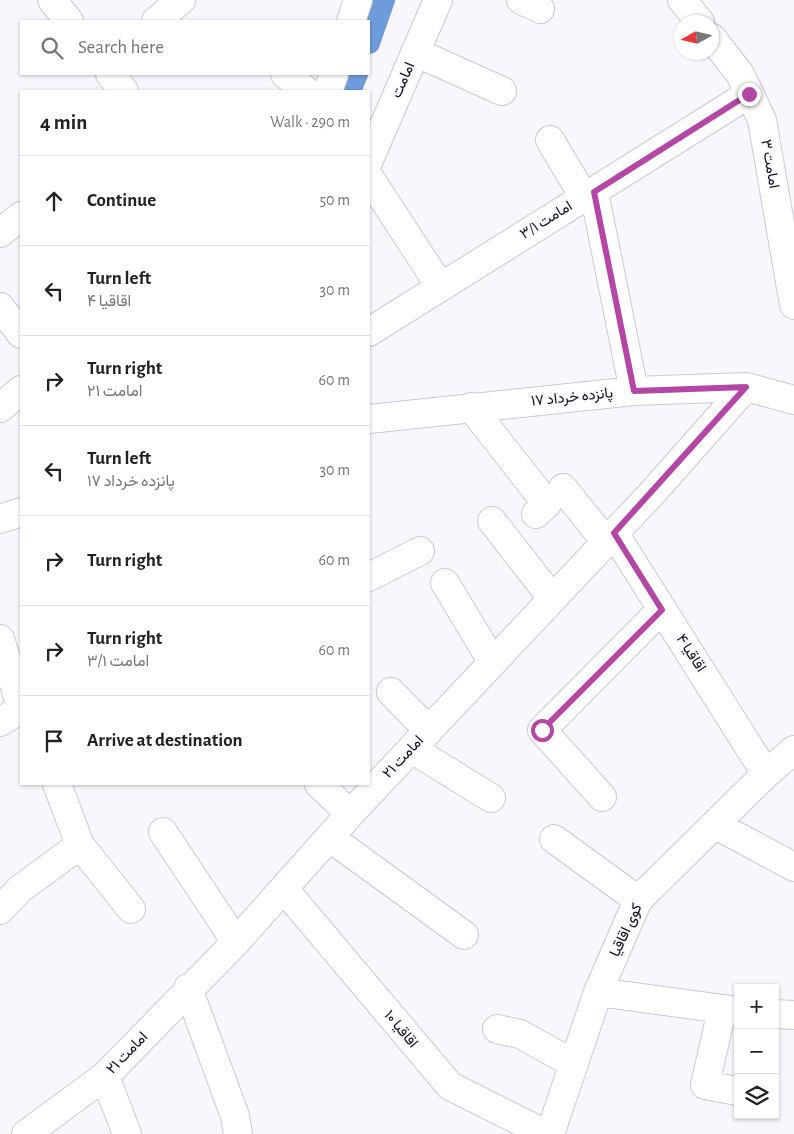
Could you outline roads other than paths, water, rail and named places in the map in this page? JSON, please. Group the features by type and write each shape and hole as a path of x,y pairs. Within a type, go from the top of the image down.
{"street":[{"path":"52,0 68,20"},
{"path":"157,20 181,0"},
{"path":"351,20 358,0"},
{"name":"امامت","path":"370,158 438,0"},
{"path":"682,0 694,15"},
{"name":"امامت ۳","path":"719,47 740,74 762,120 794,305"},
{"path":"416,52 502,91"},
{"path":"111,75 123,90"},
{"path":"286,75 305,90"},
{"path":"328,90 334,75"},
{"name":"امامت ۳/۱","path":"370,331 749,94"},
{"path":"550,140 589,194 634,391"},
{"path":"370,179 440,286"},
{"path":"0,233 20,217"},
{"path":"0,307 20,333"},
{"name":"پانزده خرداد ۱۷","path":"372,417 634,391 746,387 794,400"},
{"name":"امامت ۲۱","path":"26,1134 105,1076 188,988 236,942 350,814 492,661 610,538 746,387"},
{"path":"0,408 20,391"},
{"path":"472,408 547,504 536,514"},
{"name":"اقاقیا ۴","path":"563,488 610,538 662,610 766,774"},
{"path":"0,519 20,512"},
{"path":"492,521 552,598"},
{"path":"370,576 420,551"},
{"path":"445,582 492,661"},
{"path":"602,797 542,730 662,610"},
{"path":"0,639 20,705"},
{"path":"391,692 420,739 491,798"},
{"path":"0,722 20,709"},
{"name":"کوی اقاقیا","path":"550,1134 598,992 638,900 766,774 794,750"},
{"path":"57,785 80,845 131,909"},
{"path":"319,785 350,814"},
{"path":"716,825 794,867"},
{"path":"163,832 236,942"},
{"path":"329,837 464,935"},
{"path":"554,839 638,900"},
{"path":"0,910 20,889 80,845"},
{"name":"اقاقیا ۱۰","path":"284,889 450,1086 546,1134"},
{"path":"188,988 235,1116 238,1134"},
{"path":"598,992 730,1011 705,1085 734,1090"},
{"path":"779,1014 794,1015"},
{"path":"497,1029 520,1034 574,1064"},
{"path":"105,1076 126,1134"}],"waterway":[{"path":"370,40 384,0"},
{"path":"350,90 357,75"}]}
